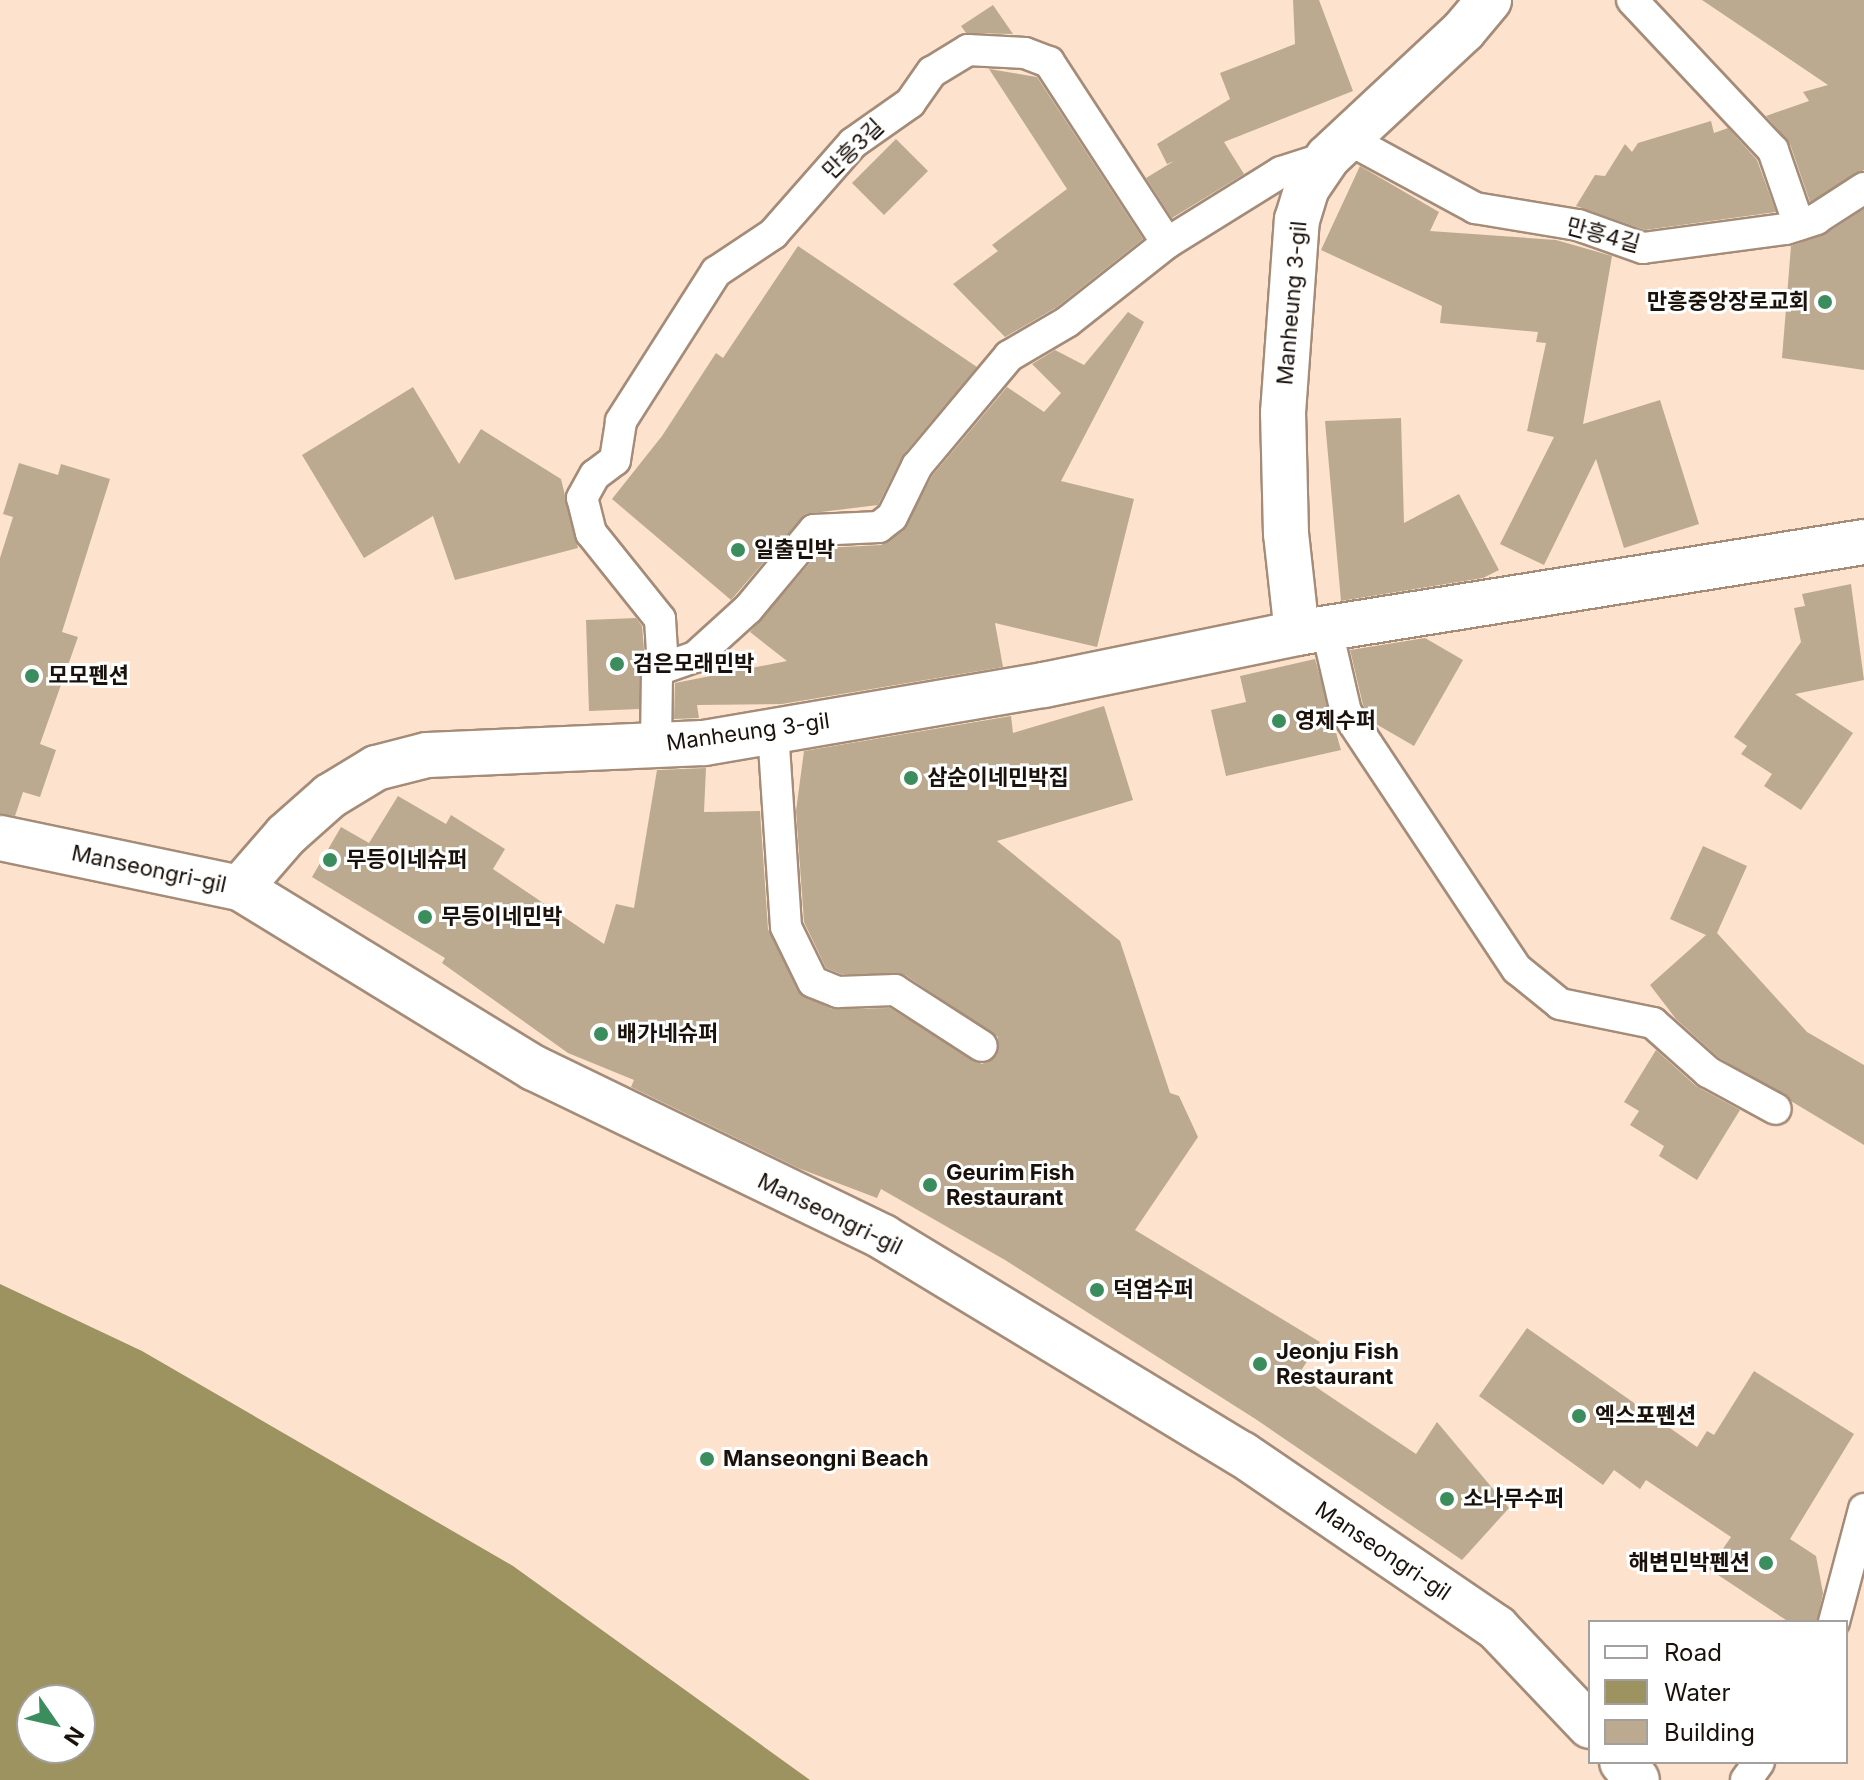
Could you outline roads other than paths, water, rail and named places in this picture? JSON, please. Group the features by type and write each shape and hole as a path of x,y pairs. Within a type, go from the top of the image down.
{"street":[{"name":"Manheung 3-gil","path":"1312,631 1286,534 1283,413 1297,220 1307,188 1338,148 1464,30 1489,0"},
{"name":"Manheung 3-gil","path":"240,888 286,835 330,796 376,768 427,755 656,745 773,731 1044,685 1312,631 1864,542"},
{"name":"Manseongri-gil","path":"0,838 240,888 534,1068 883,1237 1242,1454 1497,1628 1588,1724"},
{"path":"1624,1764 1637,1780"}],"lane":[{"path":"1632,0 1773,150 1799,225"},
{"name":"만흥3길","path":"663,668 660,619 591,533 582,498 595,475 615,460 621,421 716,272 773,234 853,143 910,103 932,72 968,50 1037,55 1059,70 1167,243"},
{"name":"만흥4길","path":"1338,148 1475,208 1578,225 1620,244 1643,248 1799,225 1864,188"},
{"path":"656,745 657,676 663,668 695,657 727,629 814,530 879,527 892,517 917,466 1009,356 1067,322 1167,243 1281,172 1338,148"},
{"path":"1312,631 1346,712 1517,969 1560,1004 1653,1023 1708,1072 1776,1109"},
{"path":"773,731 786,927 813,982 838,992 895,990 982,1046"},
{"path":"1835,1620 1864,1509"}],"water":[{"path":"0,1284 142,1351 513,1566 810,1780 0,1780"}],"place":[{"name":"만흥중앙장로교회","path":"1825,302"},
{"name":"일출민박","path":"738,550"},
{"name":"검은모래민박","path":"617,664"},
{"name":"모모펜션","path":"32,676"},
{"name":"영제수퍼","path":"1279,721"},
{"name":"삼순이네민박집","path":"911,778"},
{"name":"무등이네슈퍼","path":"330,860"},
{"name":"무등이네민박","path":"425,917"},
{"name":"배가네슈퍼","path":"601,1034"},
{"name":"Geurim Fish Restaurant","path":"930,1185"},
{"name":"덕엽수퍼","path":"1097,1290"},
{"name":"Jeonju Fish Restaurant","path":"1260,1364"},
{"name":"엑스포펜션","path":"1579,1416"},
{"name":"Manseongni Beach","path":"707,1459"},
{"name":"소나무수퍼","path":"1447,1499"},
{"name":"해변민박펜션","path":"1766,1563"}]}
